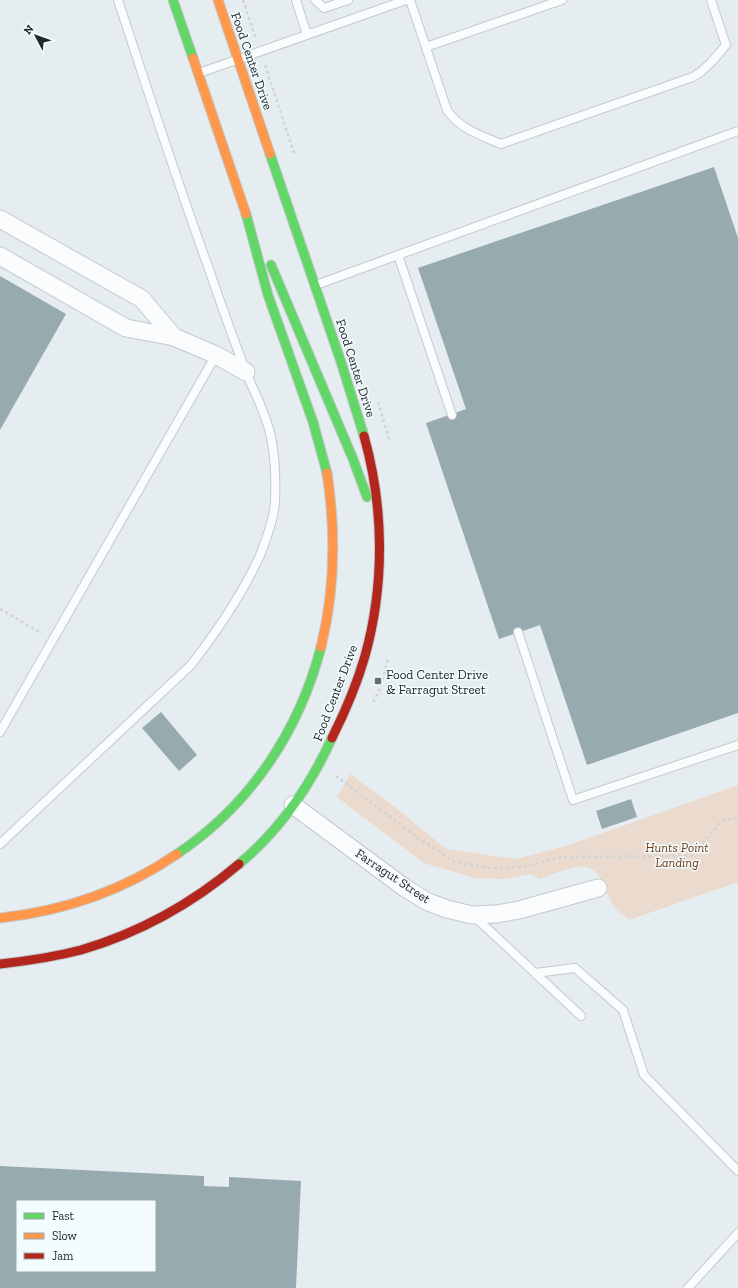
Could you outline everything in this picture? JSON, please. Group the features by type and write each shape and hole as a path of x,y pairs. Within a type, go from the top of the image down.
{"main road":[{"name":"Food Center Drive","path":"0,918 58,909 122,886 181,852 207,833 227,814 255,783 275,755 292,726 317,662 325,630 331,598 334,564 334,532 331,497 316,431 268,294 247,217 173,0"},
{"name":"Food Center Drive","path":"0,964 32,961 68,953 103,943 140,928 175,910 207,890 237,866 264,841 307,785 335,732 359,674 369,640 379,566 379,529 376,491 370,454 218,0"},
{"path":"247,217 279,282 353,459 379,529"}],"street":[{"path":"0,219 142,299 174,337"},
{"path":"0,256 126,328 174,337 216,355 246,372"},
{"name":"Farragut Street","path":"293,805 405,888 428,902 447,909 472,915 496,914 519,910 598,888"}],"lane":[{"path":"0,844 191,665 210,641 228,614 250,576 270,530 275,502 274,460 271,436 246,372 182,194 118,0"},
{"path":"296,0 306,35"},
{"path":"315,0 324,8 348,0"},
{"path":"198,74 406,0"},
{"path":"410,0 447,110 462,126 501,144 693,77 700,73 707,68 726,45 711,0"},
{"path":"426,47 562,0"},
{"path":"315,286 738,131"},
{"path":"398,255 452,414"},
{"path":"0,732 216,355"},
{"path":"518,632 573,800 738,745"},
{"path":"472,915 581,1016"},
{"path":"535,973 575,968 623,1010 644,1075 738,1171"},
{"path":"688,1288 738,1233"}],"path":[{"name":"Food Center Drive","path":"243,0 244,4"},
{"name":"Food Center Drive","path":"277,99 296,158"},
{"path":"0,609 53,639"},
{"path":"321,761 336,776 418,838 456,862 490,868 523,867 562,857 691,856 723,820 738,818"}],"green space":[{"name":"Hunts Point Landing","path":"350,774 396,808 446,849 516,859 566,846 738,785 738,882 629,920 614,907 604,885 596,873 585,867 572,868 540,879 531,874 505,879 475,878 424,863 337,797"}],"building":[{"path":"714,167 738,238 738,713 587,765 540,625 499,639 426,423 466,409 418,268"},
{"path":"0,276 66,314 0,430"},
{"path":"161,712 197,755 179,771 142,728"},
{"path":"631,799 637,817 602,829 596,811"},
{"path":"0,1166 204,1176 204,1186 229,1187 229,1177 301,1181 296,1288 0,1288"}],"traffic: fast":[{"path":"173,0 193,58"},
{"path":"270,154 341,362 364,436"},
{"path":"246,214 268,295 313,422 327,473"},
{"path":"271,265 353,459 367,497"},
{"path":"177,854 203,835 227,813 249,789 268,764 285,737 299,708 321,647"},
{"path":"239,864 268,837 293,806 314,773 332,738"}],"traffic: slow":[{"path":"218,0 270,154"},
{"path":"193,58 246,214"},
{"path":"321,647 326,626 333,561 332,517 327,473"},
{"path":"0,918 47,910 93,897 136,879 177,854"}],"traffic: jam":[{"path":"332,738 342,718 365,656 372,629 379,573 380,546 375,490 371,463 364,436"},
{"path":"0,964 81,950 124,935 184,904 203,892 239,864"}],"place":[{"name":"Food Center Drive & Farragut Street","path":"378,681"}]}
